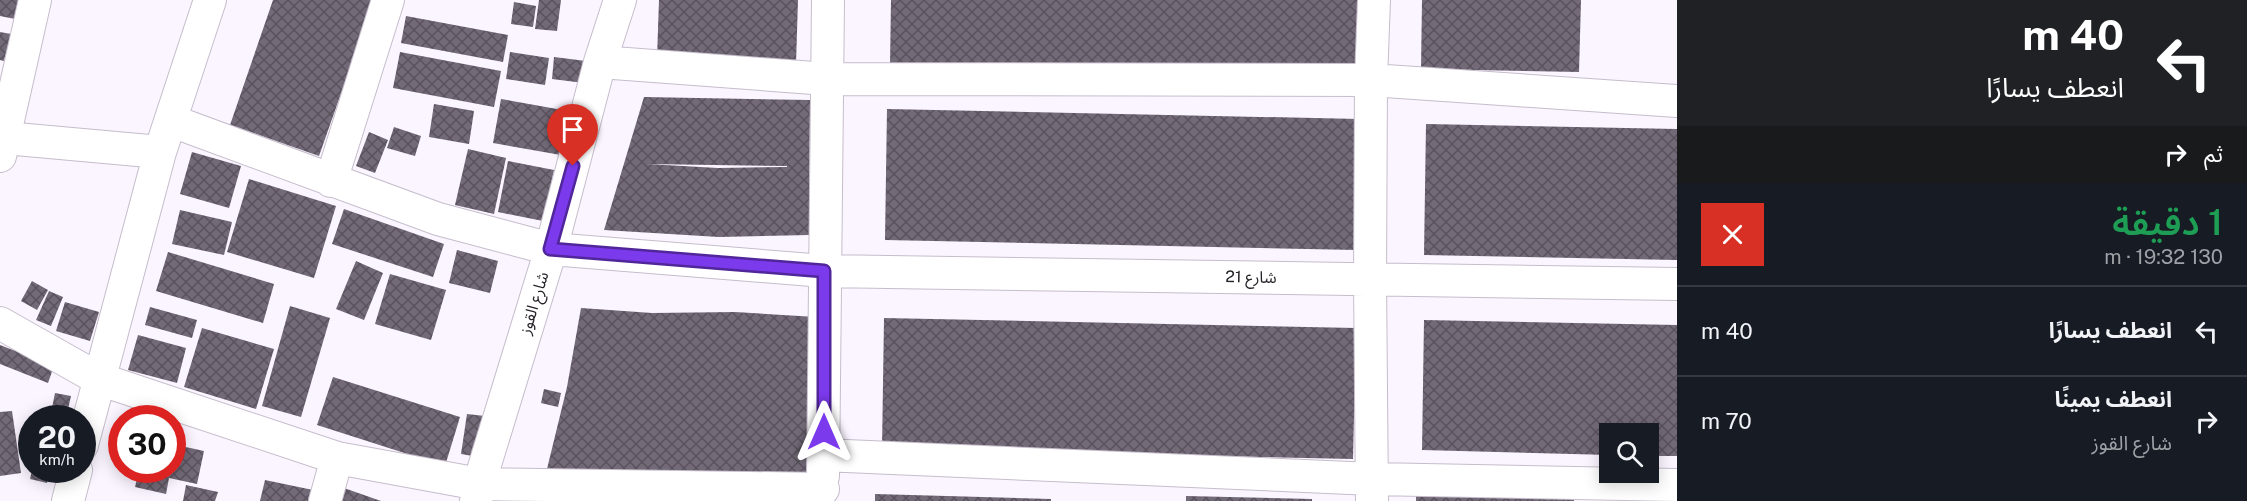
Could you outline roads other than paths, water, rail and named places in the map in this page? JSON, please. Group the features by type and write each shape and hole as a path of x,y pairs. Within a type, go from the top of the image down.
{"street":[{"path":"35,0 2,147 160,152"},
{"path":"331,181 388,0"},
{"name":"شارع القوز","path":"477,493 550,249 600,62 620,0"},
{"path":"0,323 99,379 337,458 477,493 824,495 824,271 828,0"},
{"path":"1373,490 1370,279 1371,80 1374,0"},
{"path":"92,405 160,152 172,121 206,1"},
{"path":"600,62 827,79 1371,80 1677,101"},
{"name":"شارع 21","path":"172,121 438,219 550,249 824,271 1677,284"},
{"path":"823,454 1373,490 1677,485"},
{"path":"326,501 337,458"},
{"path":"68,501 73,483"}]}
